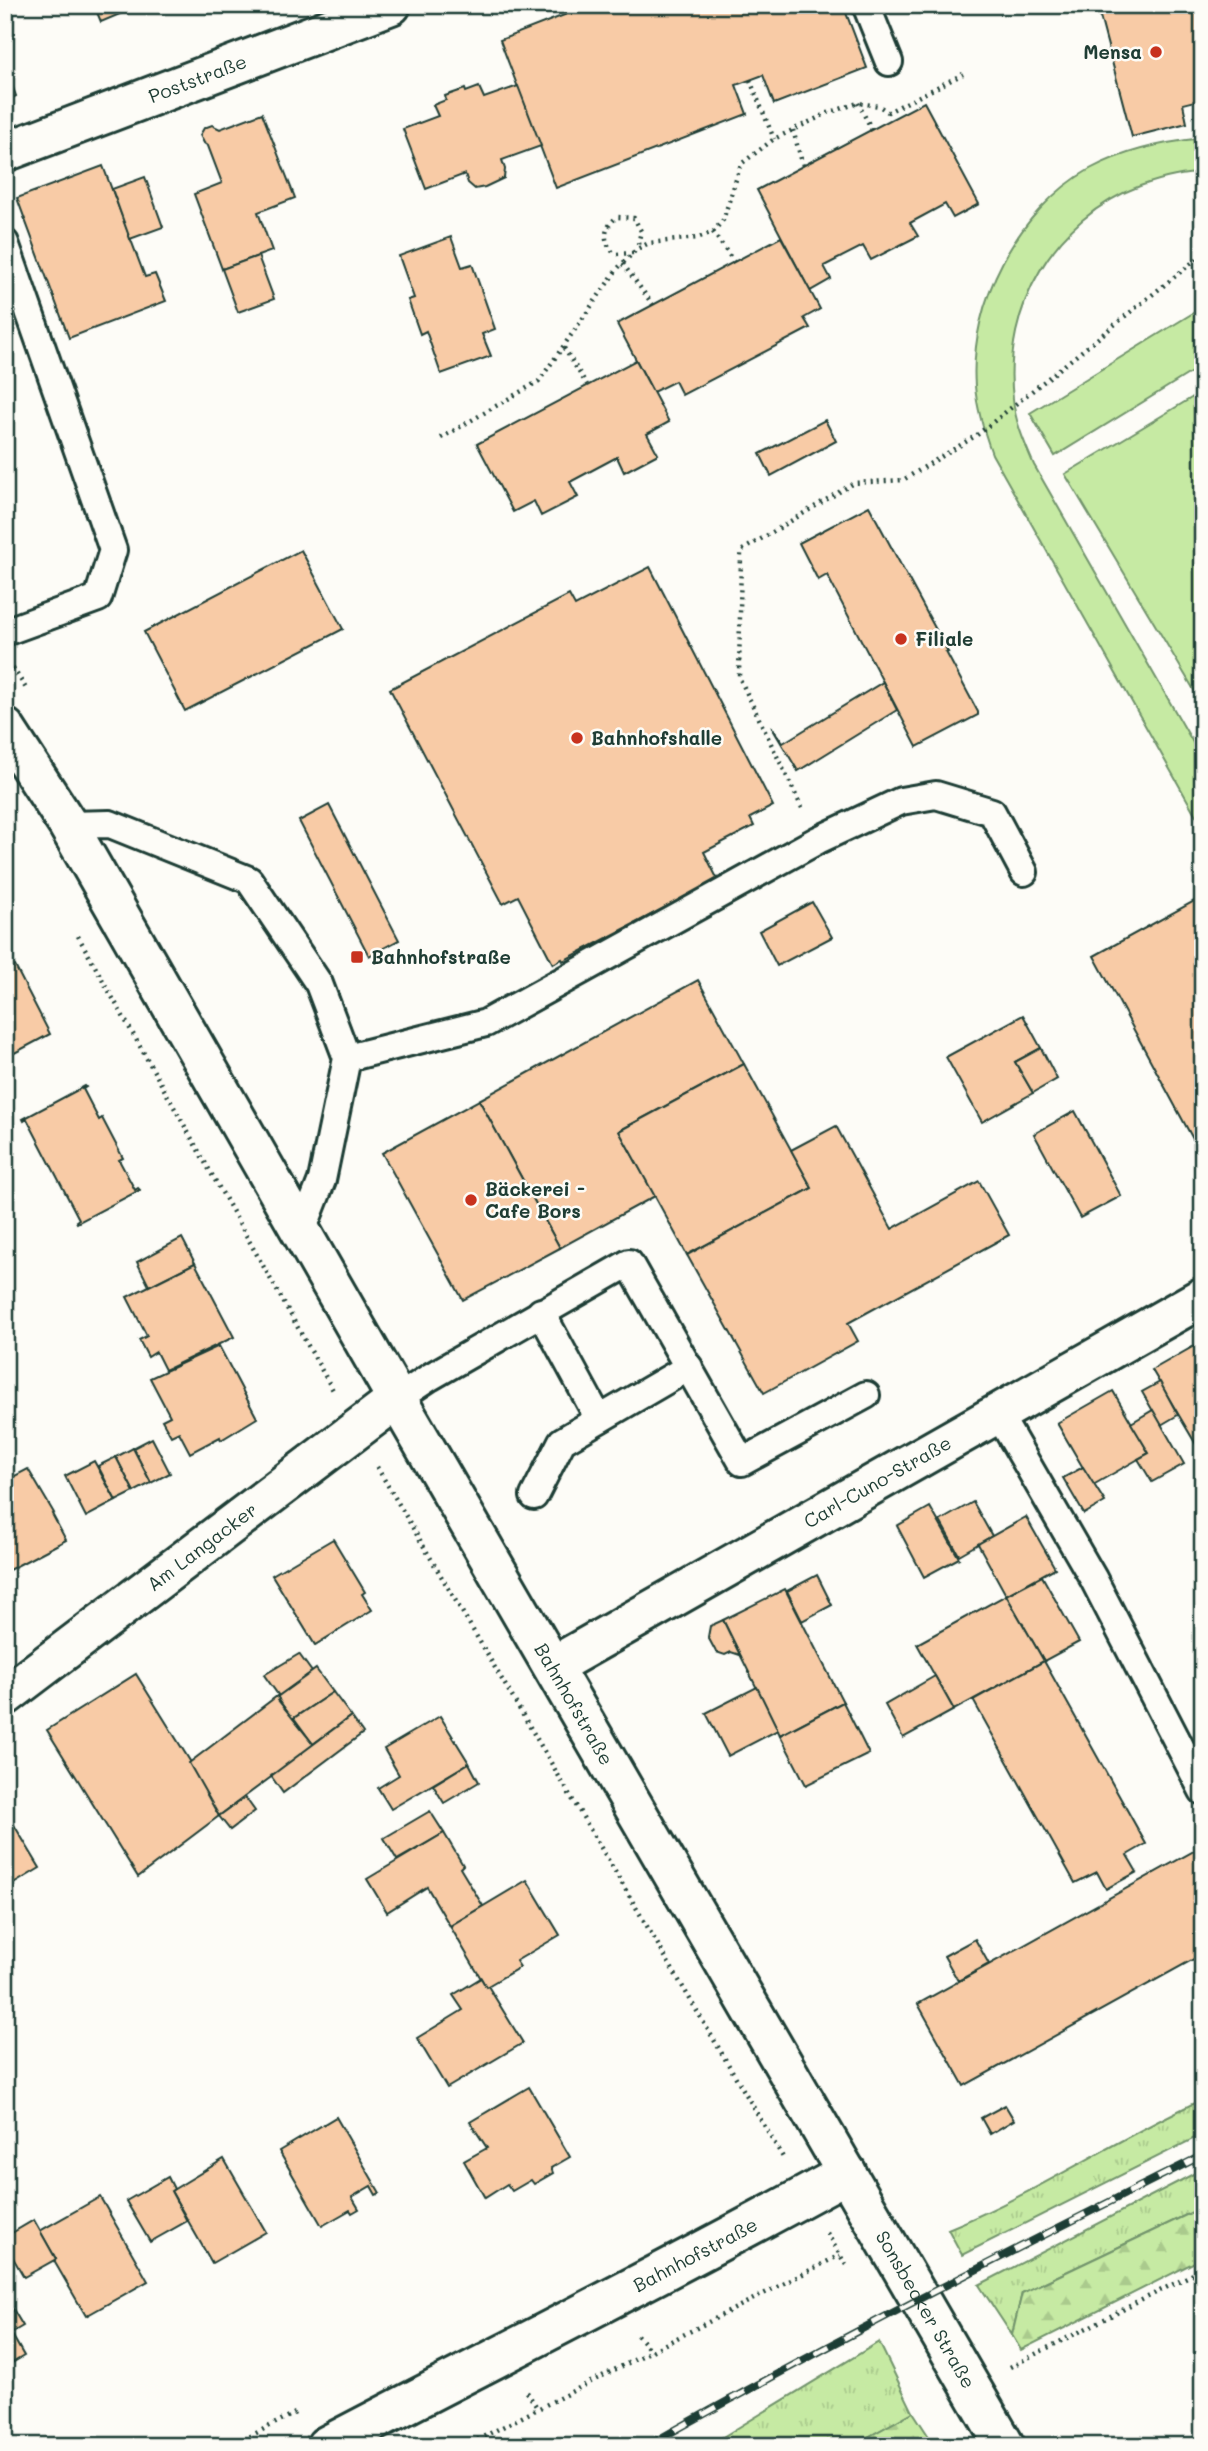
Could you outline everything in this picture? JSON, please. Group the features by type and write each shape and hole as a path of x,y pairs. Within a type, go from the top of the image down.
{"street":[{"name":"Poststraße","path":"5,152 391,5"},
{"name":"Bahnhofstraße","path":"5,728 68,825 397,1399 847,2173 671,2268 326,2446"},
{"name":"Carl-Cuno-Straße","path":"553,1666 1203,1297"},
{"name":"Am Langacker","path":"5,1696 397,1399"},
{"name":"Sonsbecker Straße","path":"847,2173 1005,2446"}],"lane":[{"path":"866,5 889,62"},
{"path":"5,243 113,550 98,598 5,632"},
{"path":"347,1058 486,1023 818,840 901,801 936,795 992,812 1024,872"},
{"path":"68,825 110,824 249,880 319,984 347,1058 322,1180 302,1231"},
{"path":"397,1399 629,1262 742,1462 866,1395"},
{"path":"541,1312 599,1419"},
{"path":"534,1496 562,1441 689,1367"},
{"path":"997,1412 1093,1578 1203,1791"}],"path":[{"path":"441,438 539,381 635,251 649,243 697,238 713,232 723,220 741,164 774,139 828,113 858,103 879,106 888,112 963,74"},
{"path":"750,80 774,139"},
{"path":"858,103 872,130"},
{"path":"793,130 803,166"},
{"path":"617,217 634,218 641,231 635,251 615,254 609,248 605,240 605,230 617,217"},
{"path":"713,232 734,262"},
{"path":"818,840 739,677 741,551 854,483 903,480 977,435 1203,254"},
{"path":"623,264 653,305"},
{"path":"564,348 587,386"},
{"path":"73,927 356,1430 785,2161"},
{"path":"465,2446 840,2255"},
{"path":"1002,2373 1203,2269"},
{"path":"637,2335 651,2351"},
{"path":"527,2392 538,2409"}],"green space":[{"path":"1203,138 1203,173 1155,181 1109,201 1082,220 1059,243 1040,270 1026,300 1016,332 1012,365 1016,416 1034,465 1203,760 1203,828 992,454 977,404 975,355 980,323 1003,262 1040,209 1064,187 1103,162 1145,148"},
{"path":"1203,307 1203,365 1055,456 1030,413"},
{"path":"1203,391 1203,705 1065,474"},
{"path":"1203,2099 1203,2134 962,2255 948,2229 1045,2183"},
{"path":"1203,2169 1203,2207 1022,2293 1012,2335 979,2285"},
{"path":"1203,2207 1203,2258 1021,2350 1012,2335 1022,2293"},
{"path":"879,2342 913,2412 852,2446 708,2446"},
{"path":"913,2412 935,2446 852,2446"}],"building":[{"path":"94,5 141,5 101,22"},
{"path":"590,5 843,5 867,68 774,104 763,75 736,85 747,114 556,188 500,40"},
{"name":"Mensa","path":"1097,5 1203,5 1203,99 1183,104 1187,123 1132,137"},
{"path":"5,66 16,96 5,102"},
{"path":"518,86 541,146 502,160 504,178 485,187 475,189 468,183 465,174 426,189 403,129 438,116 433,105 446,100 445,96 479,87 484,98"},
{"path":"924,102 979,204 953,218 945,204 910,223 918,236 871,260 863,246 824,266 831,279 810,291 757,190"},
{"path":"262,113 295,198 258,212 272,251 222,269 194,194 222,183 208,146 200,135 204,128 212,125 220,129"},
{"path":"103,166 145,277 155,274 166,301 69,338 17,198"},
{"path":"145,177 163,227 130,239 112,189"},
{"path":"451,237 462,267 472,264 495,329 482,334 491,356 441,374 426,331 420,334 408,300 414,298 399,256"},
{"path":"781,237 820,309 804,318 810,328 682,395 675,381 653,392 617,324"},
{"path":"258,256 274,299 238,312 222,269"},
{"path":"636,360 669,422 647,434 658,454 624,472 617,457 570,482 578,497 541,516 534,501 513,512 477,444"},
{"path":"825,420 836,441 771,476 760,454"},
{"name":"Filiale","path":"869,506 978,712 978,715 917,747 827,575 818,580 799,543"},
{"path":"301,550 343,629 185,711 144,632"},
{"name":"Bahnhofshalle","path":"650,567 773,806 750,818 754,826 704,852 718,880 553,964 518,896 503,904 390,689 569,595 575,606"},
{"path":"883,682 897,710 798,771 771,726 783,743"},
{"path":"329,805 399,940 369,956 299,821"},
{"path":"1196,900 1203,913 1203,1151 1200,1152 1094,956"},
{"path":"812,902 832,937 777,966 759,931"},
{"path":"15,966 50,1034 5,1058 5,971"},
{"path":"698,980 744,1064 619,1131 655,1196 560,1248 479,1100"},
{"path":"1023,1015 1041,1048 1015,1062 1033,1093 982,1122 946,1057"},
{"path":"1041,1048 1057,1079 1033,1093 1015,1062"},
{"path":"744,1064 812,1188 687,1255 619,1131"},
{"path":"85,1086 83,1089 99,1120 102,1118 123,1158 119,1160 135,1190 140,1190 77,1223 79,1219 27,1119 23,1119"},
{"name":"Bäckerei - Cafe Bors","path":"479,1100 560,1248 463,1300 382,1153"},
{"path":"1075,1111 1121,1196 1080,1218 1034,1134"},
{"path":"836,1126 892,1229 979,1181 1009,1235 848,1323 858,1341 764,1393 687,1255 812,1188 791,1150"},
{"path":"182,1238 195,1263 149,1286 137,1262"},
{"path":"195,1263 234,1337 165,1370 156,1352 148,1357 139,1340 147,1336 127,1297"},
{"path":"1203,1341 1203,1456 1152,1370"},
{"path":"219,1346 257,1418 221,1440 220,1437 190,1453 179,1432 171,1436 162,1420 170,1416 150,1378"},
{"path":"1160,1382 1178,1415 1161,1425 1142,1392"},
{"path":"1113,1391 1149,1453 1093,1485 1057,1423"},
{"path":"1153,1410 1184,1464 1152,1482 1138,1459 1149,1453 1131,1423"},
{"path":"152,1438 170,1473 151,1483 133,1448"},
{"path":"133,1448 151,1483 134,1492 116,1457"},
{"path":"116,1457 134,1492 116,1501 98,1466"},
{"path":"94,1461 116,1501 86,1517 65,1476"},
{"path":"1083,1467 1105,1502 1084,1514 1063,1478"},
{"path":"28,1469 54,1513 52,1514 66,1540 5,1572 5,1481"},
{"path":"973,1502 992,1536 959,1555 940,1521"},
{"path":"930,1507 959,1558 924,1577 897,1526"},
{"path":"1026,1517 1055,1568 1006,1595 978,1544"},
{"path":"333,1539 365,1592 362,1594 372,1610 315,1645 272,1575"},
{"path":"817,1575 832,1605 802,1621 787,1591"},
{"path":"1042,1576 1079,1642 1044,1661 1006,1595"},
{"path":"785,1589 843,1702 780,1735 723,1620"},
{"path":"1006,1595 1044,1661 954,1710 917,1644"},
{"path":"723,1620 740,1655 716,1652 708,1637 710,1626"},
{"path":"299,1654 312,1672 279,1696 264,1675"},
{"path":"1044,1661 1146,1844 1127,1855 1137,1872 1106,1889 1097,1872 1075,1883 973,1700"},
{"path":"316,1669 333,1692 292,1719 277,1697"},
{"path":"136,1674 190,1761 219,1816 138,1877 47,1730"},
{"path":"935,1676 954,1710 903,1738 885,1705"},
{"path":"757,1687 778,1730 728,1756 706,1713"},
{"path":"333,1692 351,1716 313,1744 294,1718"},
{"path":"277,1696 314,1745 219,1816 189,1763"},
{"path":"843,1702 869,1754 806,1785 780,1735"},
{"path":"351,1716 363,1733 283,1793 271,1776"},
{"path":"440,1716 469,1763 391,1809 378,1788 399,1775 384,1749"},
{"path":"469,1763 479,1782 444,1803 433,1785"},
{"path":"245,1797 255,1811 230,1830 219,1816"},
{"path":"5,1810 40,1868 5,1889"},
{"path":"430,1811 444,1833 397,1860 384,1838"},
{"path":"444,1833 463,1865 460,1868 483,1906 450,1926 427,1887 387,1912 367,1879"},
{"path":"1203,1846 1203,1954 964,2086 918,2004"},
{"path":"527,1880 560,1935 516,1961 520,1967 486,1987 450,1926"},
{"path":"975,1939 989,1964 958,1981 944,1956"},
{"path":"481,1978 523,2043 447,2088 417,2038 463,2010 453,1995"},
{"path":"529,2087 570,2157 551,2168 553,2173 534,2184 531,2180 512,2191 507,2184 485,2198 464,2161 487,2148 470,2122"},
{"path":"1005,2105 1014,2120 990,2134 981,2118"},
{"path":"336,2117 380,2193 376,2195 371,2186 352,2197 359,2209 352,2213 350,2210 322,2226 279,2151"},
{"path":"224,2159 266,2232 212,2263 171,2191"},
{"path":"168,2177 174,2189 171,2191 187,2221 150,2242 126,2201"},
{"path":"100,2197 148,2281 86,2316 40,2231"},
{"path":"34,2220 56,2259 24,2277 5,2244 5,2237"},
{"path":"5,2296 23,2326 11,2333 24,2356 5,2367"}],"railway":[{"path":"647,2446 853,2333 1203,2155"}],"place":[{"name":"Mensa","path":"1156,52"},
{"name":"Filiale","path":"901,639"},
{"name":"Bahnhofshalle","path":"577,738"},
{"name":"Bahnhofstraße","path":"357,957"},
{"name":"Bäckerei - Cafe Bors","path":"471,1200"}]}
